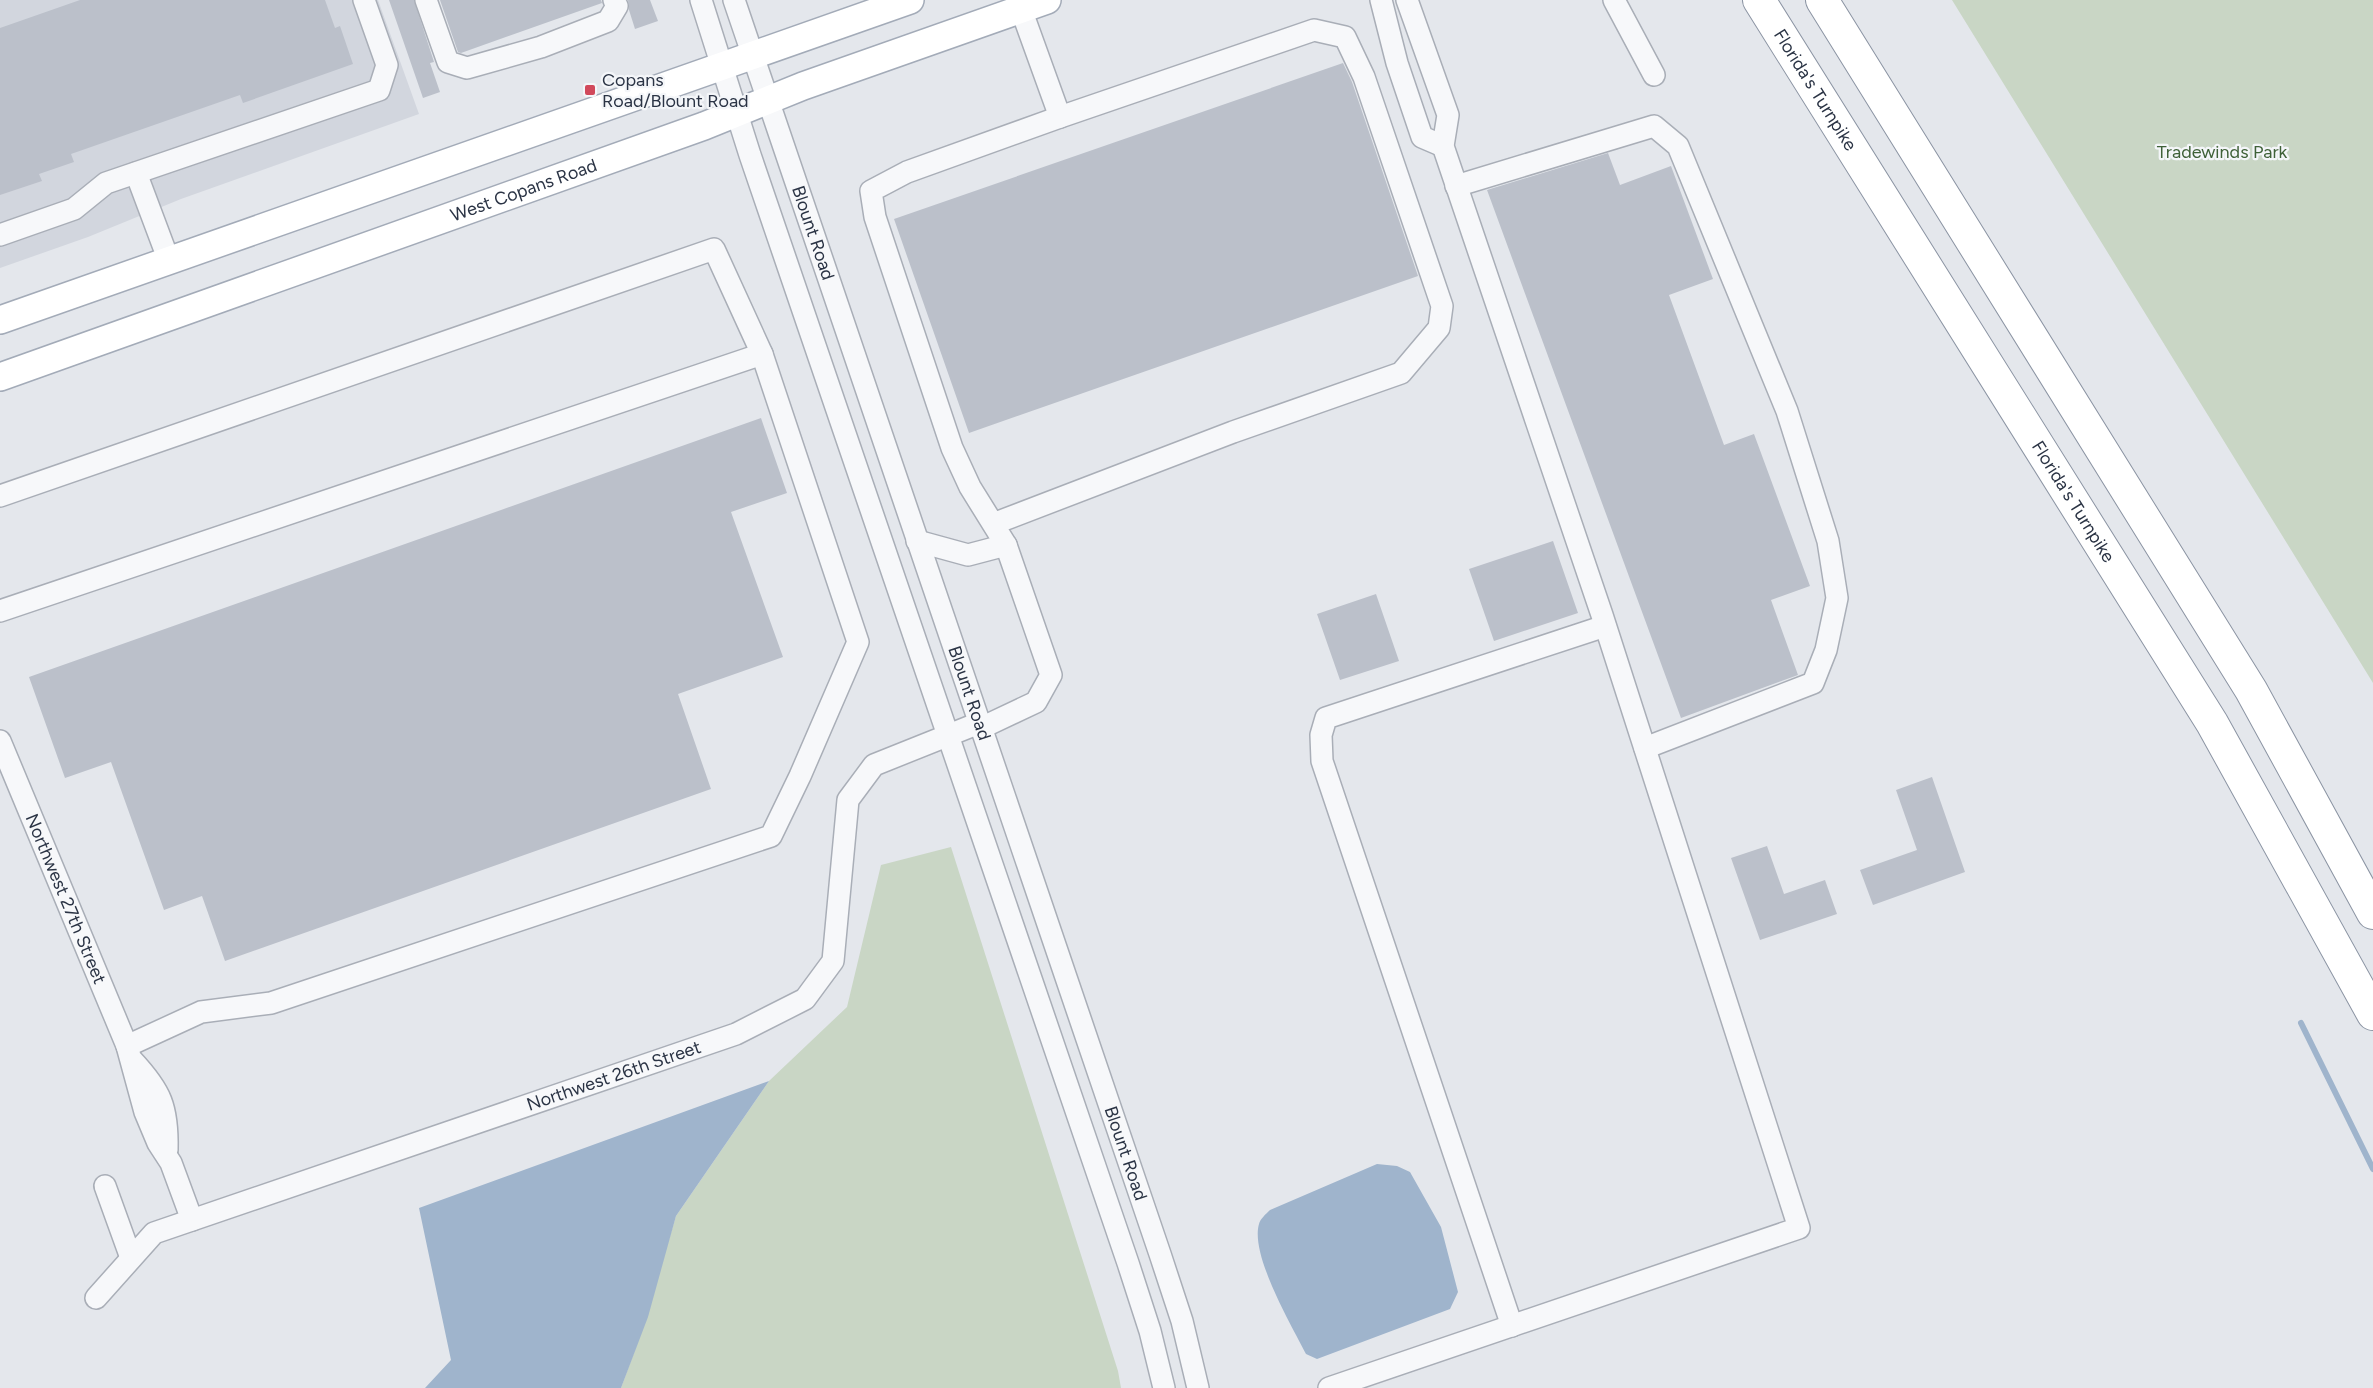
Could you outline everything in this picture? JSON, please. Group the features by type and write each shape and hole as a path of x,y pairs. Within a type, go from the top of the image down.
{"highway":[{"name":"Florida's Turnpike","path":"1759,0 2212,723 2373,1014"},
{"path":"1822,0 2252,690 2373,913"}],"main road":[{"path":"0,320 910,0"},
{"name":"West Copans Road","path":"0,377 1047,0"}],"street":[{"path":"0,235 74,209 106,183 379,90 387,65 364,0"},
{"path":"426,0 448,62 467,68 541,47 608,21 617,6 614,0"},
{"name":"Blount Road","path":"701,0 1135,1286 1150,1331 1164,1388"},
{"name":"Blount Road","path":"734,0 1175,1299 1198,1388"},
{"path":"1381,0 1397,63 1422,137 1443,146"},
{"path":"1329,1388 1799,1228 1605,626 1443,146 1448,115 1407,0"},
{"path":"1614,0 1654,75"},
{"path":"1021,9 1060,117"},
{"path":"917,541 968,555 1006,546 970,488 952,448 875,217 871,191 907,172 1314,30 1345,37 1364,77 1442,306 1439,328 1401,373 1233,432 993,524"},
{"path":"1456,186 1654,126 1678,146 1787,411 1828,541 1837,598 1826,650 1813,683 1645,748"},
{"path":"136,173 169,261"},
{"path":"0,496 714,249 762,354 858,642 800,776 771,836 271,1003 201,1012 128,1052"},
{"path":"0,611 762,354"},
{"name":"Northwest 26th Street","path":"96,1298 154,1233 736,1034 805,999 833,961 848,800 874,765 980,726 1036,702 1052,675 1006,546"},
{"path":"1512,1326 1322,761 1322,735 1326,718 1605,626"},
{"name":"Northwest 27th Street","path":"0,741 128,1052 153,1083 163,1105 167,1157 192,1220"},
{"path":"105,1186 131,1258"}],"shaded area":[{"path":"0,0 378,0 419,114 181,199 88,237 0,268"}],"green space":[{"name":"Tradewinds Park","path":"1952,0 2373,0 2373,683"},
{"path":"951,847 1118,1371 1121,1388 621,1388 640,1336 676,1216 769,1081 847,1007 881,865"}],"water":[{"path":"769,1081 676,1216 648,1317 621,1388 425,1388 451,1360 419,1208"},
{"path":"1377,1164 1397,1166 1410,1172 1441,1227 1458,1292 1450,1309 1317,1359 1306,1354 1273,1289 1260,1253 1259,1224 1270,1210"}],"building":[{"path":"80,0 325,0 335,28 340,26 353,64 243,103 240,95 71,154 74,162 39,174 42,181 0,195 0,28"},
{"path":"389,0 414,0 434,62 430,63 440,92 423,98"},
{"path":"440,0 601,0 602,3 461,53 458,52"},
{"path":"628,0 650,0 658,21 635,29"},
{"path":"1343,63 1352,82 1418,276 969,433 894,219"},
{"path":"1608,153 1620,185 1671,166 1713,279 1669,295 1724,445 1754,434 1810,586 1771,600 1798,675 1681,718 1487,190"},
{"path":"761,418 787,493 731,512 783,657 678,694 711,789 225,961 202,896 164,910 111,762 65,778 29,677"},
{"path":"1553,541 1578,613 1494,641 1469,569"},
{"path":"1376,594 1399,661 1340,680 1317,614"},
{"path":"1932,777 1965,872 1873,905 1860,870 1917,850 1896,790"},
{"path":"1767,846 1784,894 1825,880 1837,914 1760,940 1731,858"}],"waterway":[{"path":"2301,1023 2373,1169"}],"place":[{"name":"Copans Road/Blount Road","path":"590,90"}]}
